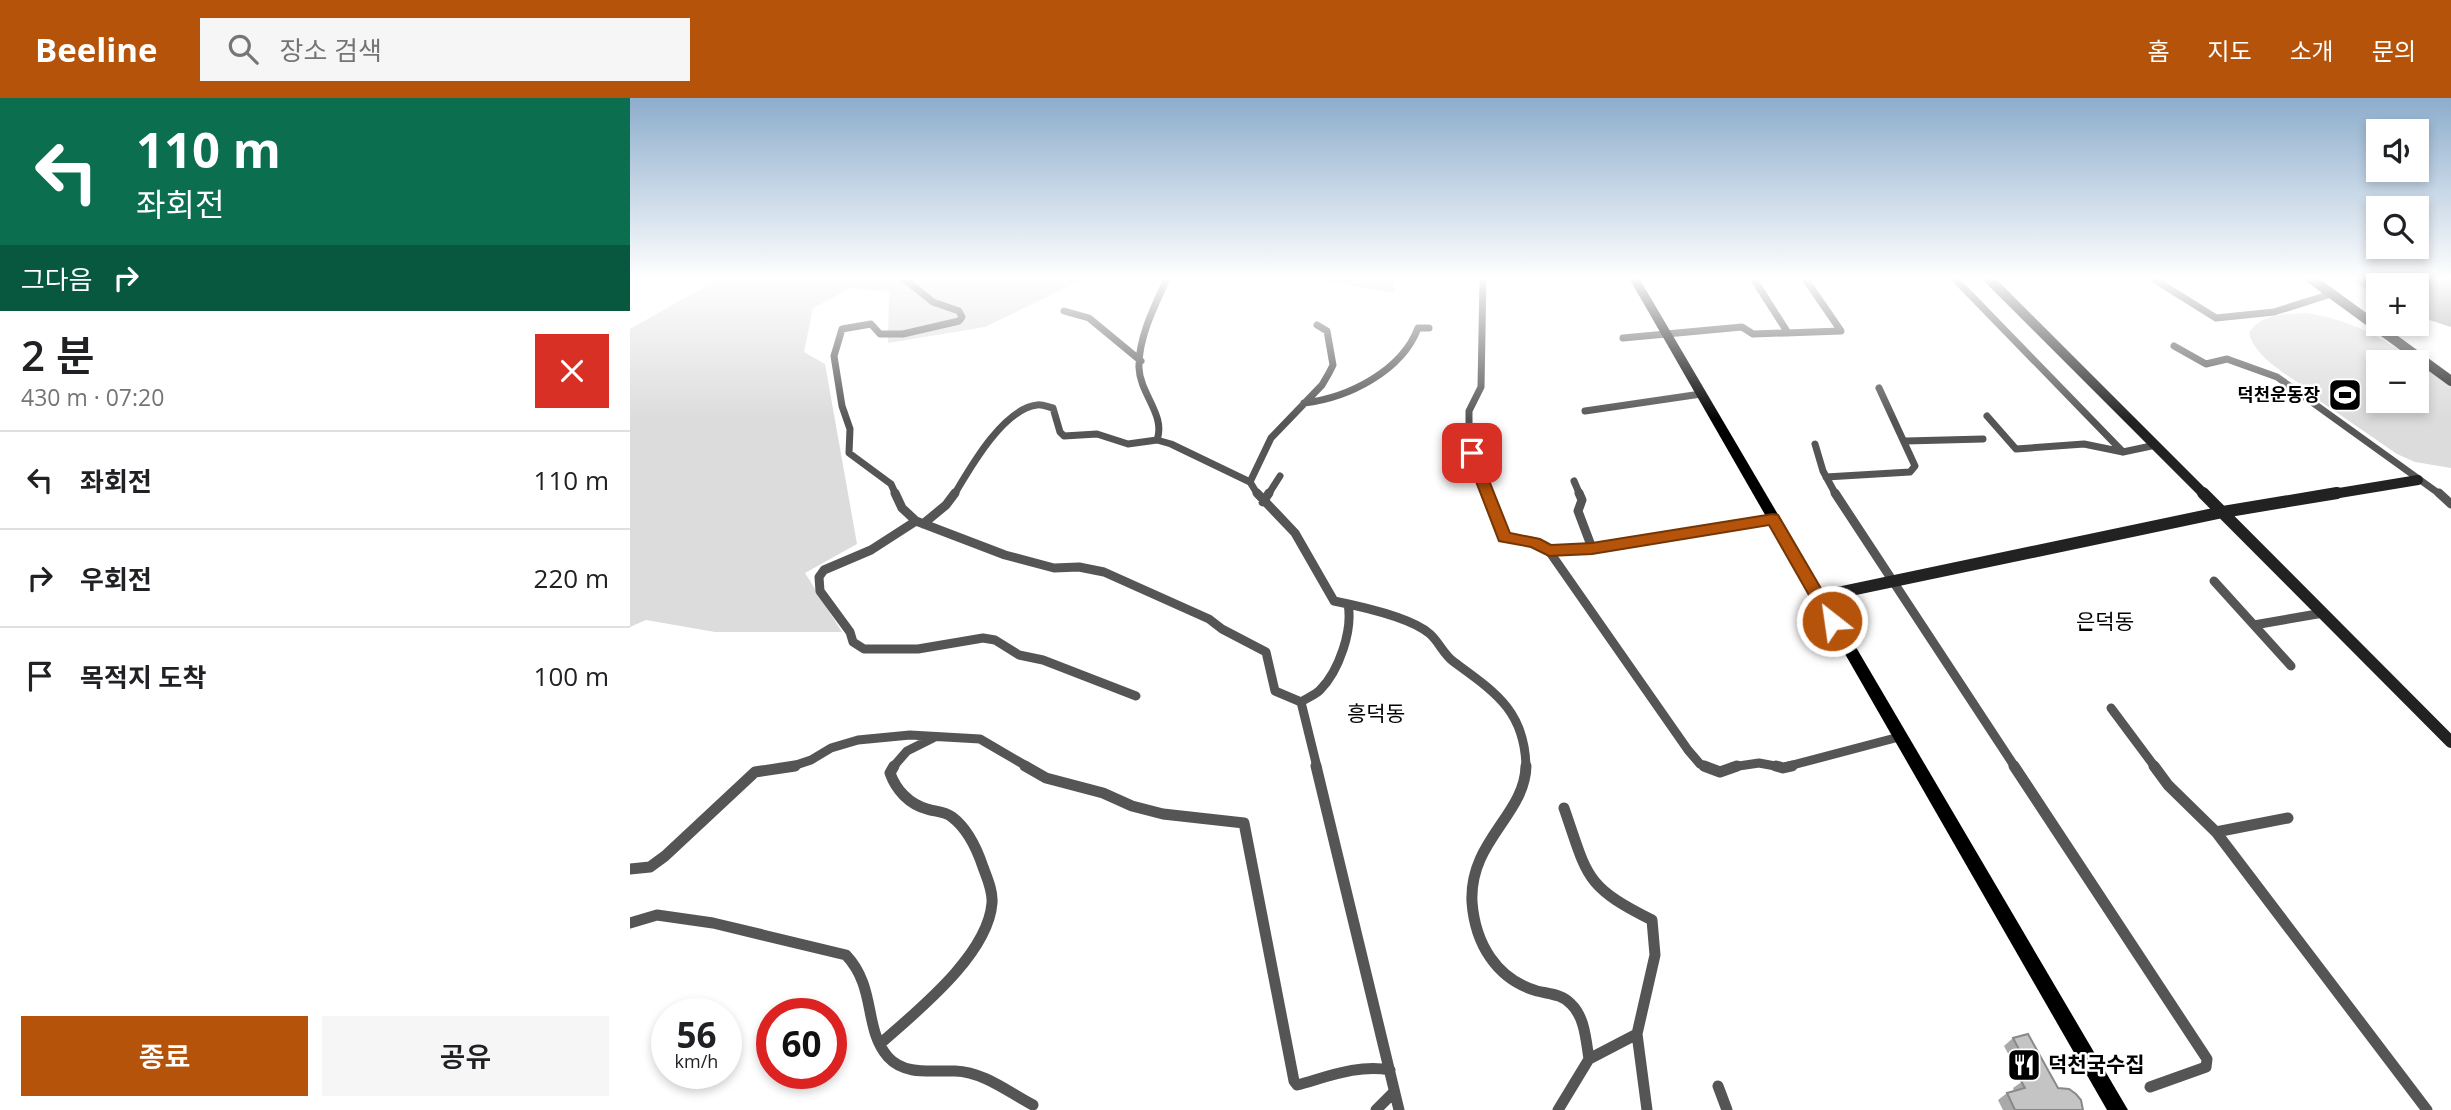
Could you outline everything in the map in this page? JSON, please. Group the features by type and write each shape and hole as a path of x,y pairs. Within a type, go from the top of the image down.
{"main road":[{"path":"1661,325 2118,1110"},
{"path":"2035,325 2451,742"},
{"path":"2374,325 2451,381"},
{"path":"1818,597 2223,512 2417,480"}],"street":[{"path":"864,325 842,329 834,356 842,405 850,429 849,453 891,484 902,508 920,522 1005,555 1054,568 1104,572 1209,619 1223,631 1254,644 1266,653 1275,691 1301,702"},
{"path":"872,325 880,334 892,336 940,325"},
{"path":"1100,325 1127,353 1141,361"},
{"path":"1148,325 1139,369 1147,400 1161,423 1161,434 1157,440"},
{"path":"1250,482 1271,438 1322,385 1333,365 1327,331 1319,325"},
{"path":"1482,325 1481,387 1469,411 1472,453 1505,537 1535,542 1549,551 1688,750 1712,771 1720,772 1738,764 1766,761 1783,768 1899,737"},
{"path":"1783,325 1788,333"},
{"path":"1623,338 1741,327 1753,334 1841,331 1837,325"},
{"path":"2000,325 2123,452"},
{"path":"1304,402 1322,400 1374,377 1412,345 1418,328 1429,328"},
{"path":"2175,346 2206,365 2227,359 2277,377 2451,504"},
{"path":"1826,477 1910,472 1916,466 1879,388"},
{"path":"1585,411 1701,394"},
{"path":"1136,696 1043,660 1019,655 995,640 983,638 918,649 864,649 853,642 850,632 820,592 819,577 824,570 871,550 920,522 951,500 957,486 989,443 1021,410 1036,403 1053,408 1060,432 1065,436 1097,434 1128,444 1157,440 1171,444 1250,482 1263,502 1295,533 1334,601 1382,611 1429,633 1443,654 1475,674 1503,698 1516,714 1527,764 1523,787 1480,850 1474,867 1473,893 1477,931 1492,965 1512,980 1535,991 1560,995 1575,1009 1589,1059"},
{"path":"1987,416 2016,449 2084,444 2123,452 2156,446"},
{"path":"1906,441 1983,439"},
{"path":"1815,444 1826,477 1846,512 2207,1059 2206,1067 2150,1087"},
{"path":"1263,502 1280,476"},
{"path":"1574,481 1582,500 1578,511 1592,548"},
{"path":"1549,551 1592,548 1773,519"},
{"path":"2214,581 2291,667"},
{"path":"1301,702 1320,690 1328,677 1352,619 1348,604"},
{"path":"2254,625 2323,612"},
{"path":"1301,702 1399,1110"},
{"path":"2111,708 2168,785 2216,832 2427,1110"},
{"path":"630,869 650,867 665,856 755,772 789,768 811,760 831,748 858,740 910,735 980,739 1046,778 1103,793 1132,806 1176,816 1244,823 1294,1082 1297,1085 1376,1067 1390,1070"},
{"path":"880,1044 921,1007 964,960 990,918 993,901 980,858 961,825 946,813 924,808 907,799 894,786 890,773 896,759 905,750 938,736"},
{"path":"1564,808 1586,869 1597,887 1612,899 1652,920 1655,955 1637,1034 1647,1110"},
{"path":"2216,832 2288,818"},
{"path":"630,923 657,915 713,922 846,955 861,968 873,1026 890,1059 906,1069 969,1073 1033,1105"},
{"path":"1558,1110 1589,1059 1637,1034"},
{"path":"1718,1086 1727,1110"},
{"path":"1376,1110 1394,1092"}],"shaded area":[{"path":"637,325 809,325 804,352 825,364 857,544 805,573 842,632 715,632 646,620 630,627 630,329"},
{"path":"888,325 989,325 985,327 888,343"},
{"name":"덕천운동장","path":"2255,325 2353,325 2366,331 2366,336 2375,336 2400,350 2366,350 2366,413 2429,413 2429,370 2451,385 2451,468 2415,462 2397,454 2304,390 2307,389 2265,358 2252,342 2249,333"}],"building":[{"path":"2028,1034 2058,1088 2069,1089 2076,1094 2081,1100 2083,1110 2015,1110 2007,1093 2025,1088 2021,1081 2034,1078 2013,1038"}],"place":[{"name":"덕천운동장","path":"2345,395"},
{"name":"덕천국수집","path":"2024,1065"}],"district":[{"name":"은덕동","path":"2105,622"},
{"name":"흥덕동","path":"1376,714"}],"route":[{"path":"1472,453 1498,525 1505,537 1535,542 1549,551 1592,548 1773,519 1832,621"}]}
